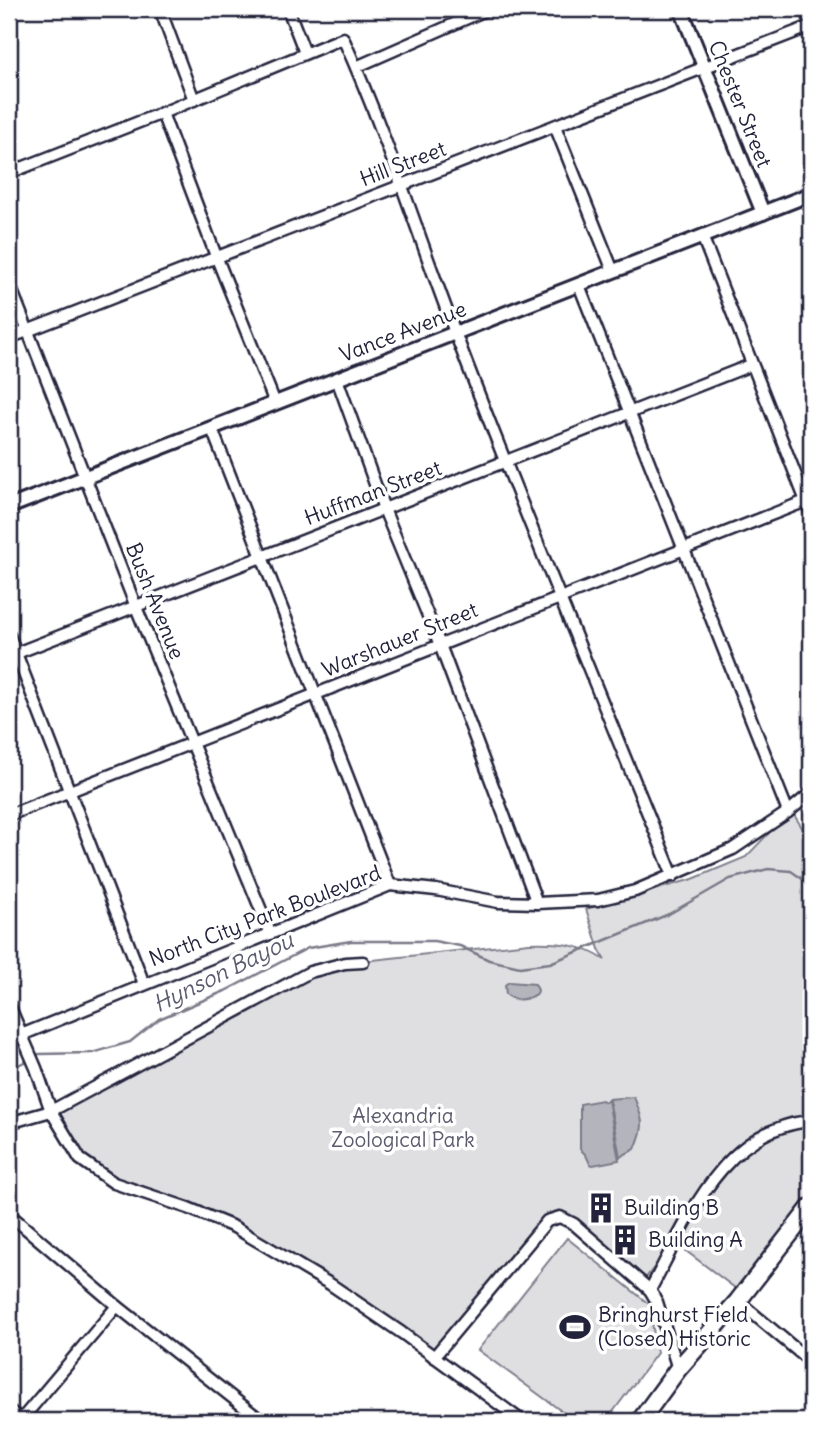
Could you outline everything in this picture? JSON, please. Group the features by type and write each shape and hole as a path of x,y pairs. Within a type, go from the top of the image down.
{"main road":[{"path":"640,1421 678,1369 738,1301 811,1207"}],"street":[{"path":"160,9 194,100"},
{"path":"288,9 305,53"},
{"path":"356,67 488,9"},
{"name":"Chester Street","path":"681,9 762,213"},
{"name":"Hill Street","path":"9,338 811,26"},
{"path":"9,173 343,38 402,186 455,333 673,876"},
{"path":"162,113 275,403"},
{"path":"555,126 613,271"},
{"name":"Vance Avenue","path":"9,507 811,194"},
{"path":"702,236 811,514"},
{"name":"Bush Avenue","path":"9,283 136,607 270,932"},
{"path":"579,285 789,812"},
{"name":"Huffman Street","path":"12,655 751,365"},
{"path":"337,379 384,509 440,645 537,903"},
{"path":"212,429 390,885"},
{"name":"Warshauer Street","path":"9,816 806,501"},
{"path":"9,635 12,655 70,791 145,984"},
{"name":"North City Park Boulevard","path":"9,1040 390,885 436,890 498,902 537,903 598,900 635,891 733,849 789,812 811,793"},
{"path":"9,1122 51,1111 310,972 345,962 363,962"},
{"path":"9,1005 43,1084 51,1111 80,1159 99,1174 131,1190 188,1208 234,1227 330,1284 522,1421"},
{"path":"650,1290 686,1221 725,1165 766,1132 811,1121"},
{"path":"9,1214 117,1306 262,1421"},
{"path":"434,1357 547,1221 560,1217 574,1224 650,1290 657,1302 678,1369"},
{"path":"738,1301 811,1362"},
{"path":"9,1410 22,1421 117,1306"}],"green space":[{"name":"Alexandria Zoological Park","path":"791,810 811,842 811,1203 743,1294 674,1242 644,1280 574,1223 553,1218 434,1356 235,1227 133,1190 80,1158 53,1105 269,993 345,963 529,943 578,947 605,960 586,909 693,879 746,857"},
{"name":"Bringhurst Field (Closed) Historic","path":"567,1238 649,1304 657,1353 606,1421 575,1421 478,1350"}],"shaded area":[{"path":"509,982 535,984 537,994 525,999 513,999 506,994 505,985"},
{"path":"634,1097 641,1117 641,1134 635,1149 620,1157 609,1099"},
{"path":"608,1100 619,1160 593,1165 580,1149 580,1104"}],"waterway":[{"name":"Hynson Bayou","path":"9,1070 39,1054 92,1053 130,1042 159,1019 225,991 308,948 351,941 434,941 460,946 489,960 520,967 550,963 669,914 730,879 768,869 791,871 811,885"}],"place":[{"name":"Building B","path":"601,1208"},
{"name":"Building A","path":"625,1240"},
{"name":"Bringhurst Field (Closed) Historic","path":"575,1327"}]}
